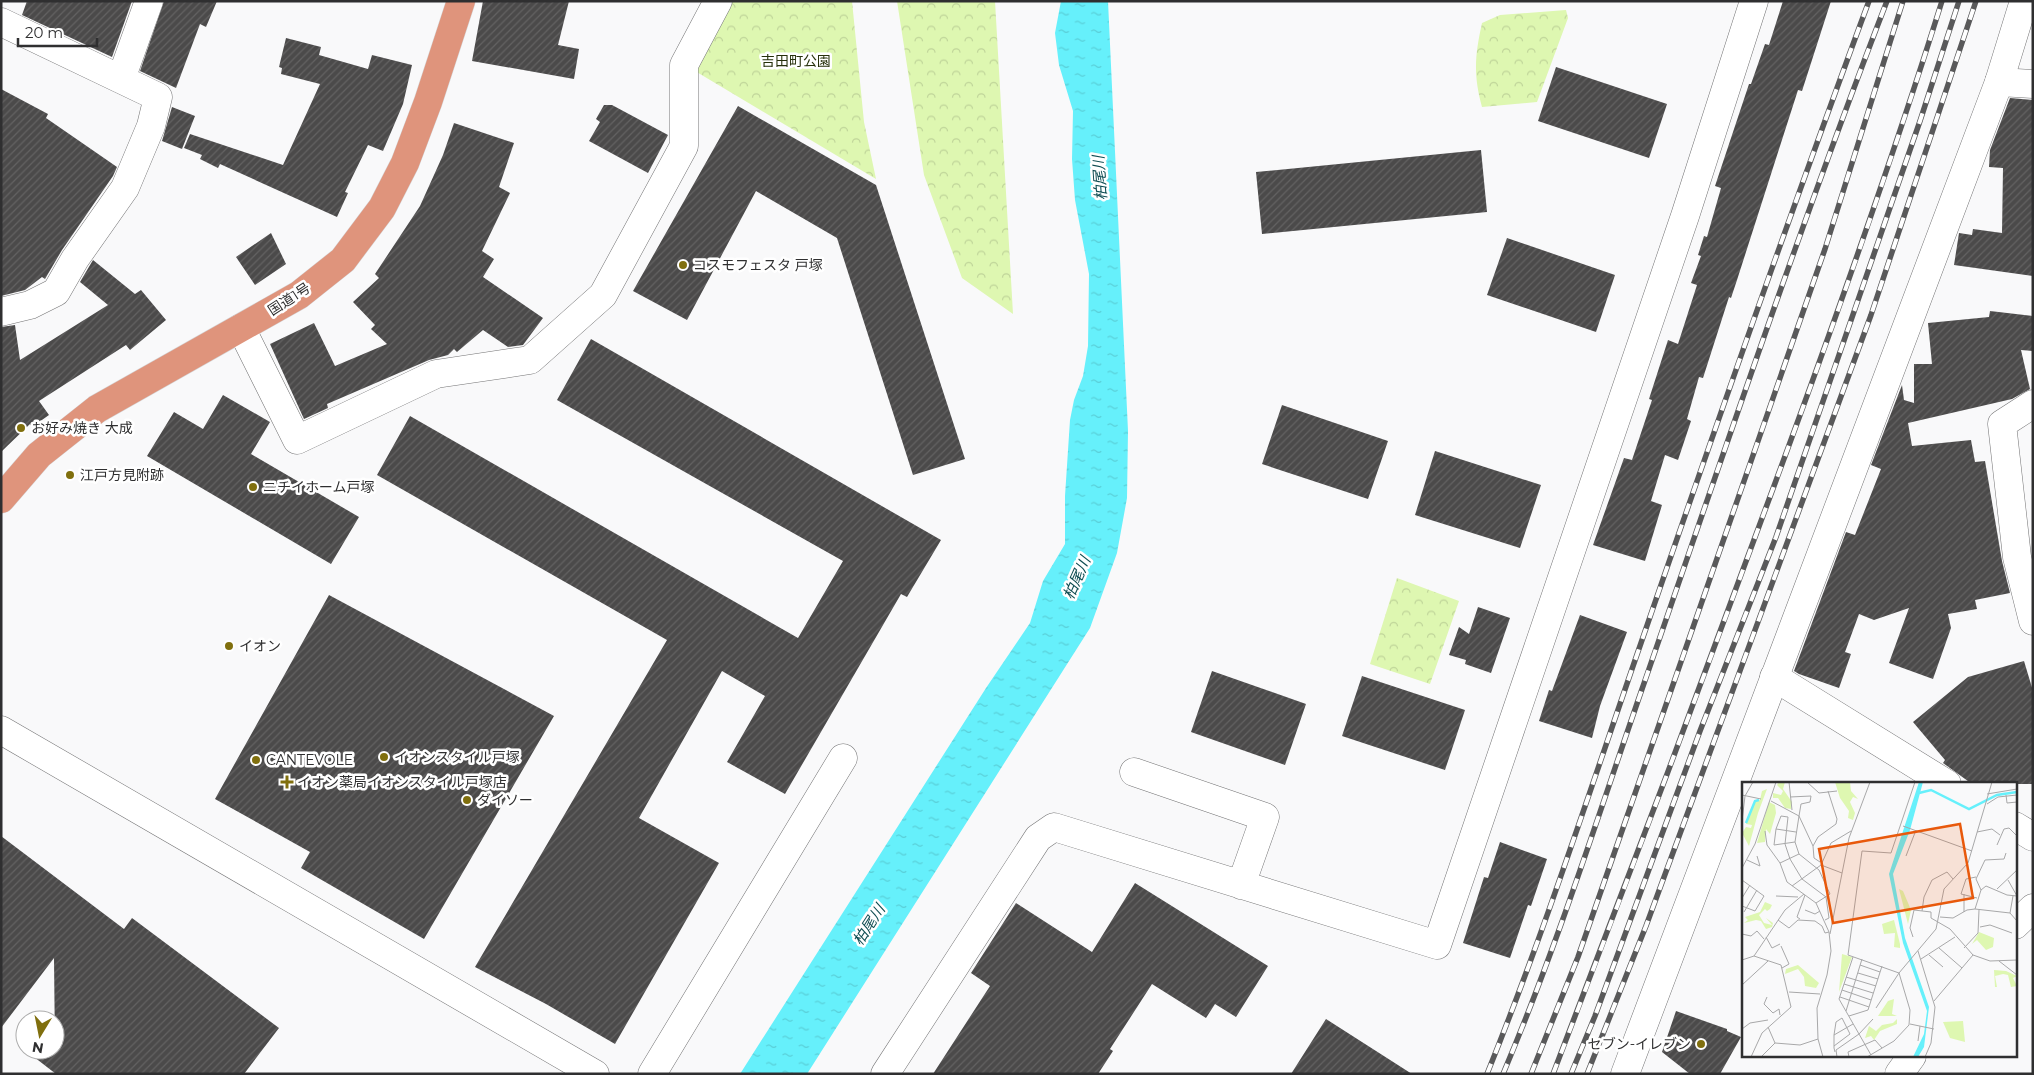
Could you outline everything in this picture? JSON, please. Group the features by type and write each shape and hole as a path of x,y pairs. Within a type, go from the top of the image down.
{"highway":[{"name":"国道1号","path":"1,499 39,455 97,409 298,295 343,260 382,208 405,163 428,102 460,1"}],"street":[{"path":"121,79 149,1"},
{"path":"241,328 298,440 436,374 530,360 603,294 684,146 684,65 718,1"},
{"path":"885,1074 1038,838 1054,827 1437,945 1685,216 1754,1"},
{"path":"1625,1074 1649,1015 1774,677 1999,82 2024,1"},
{"path":"1,22 158,97 151,126 125,188 75,259 56,292 30,305 1,312"},
{"path":"1999,82 2033,84"},
{"path":"2033,404 2002,424 2017,557 2033,621"},
{"path":"1774,677 1944,782"},
{"path":"1,730 595,1074"},
{"path":"652,1074 843,758"},
{"path":"1134,772 1265,817 1241,885"},
{"path":"2016,827 2033,837"},
{"path":"2016,924 2033,908"},
{"path":"1899,1074 1911,1058"}],"green space":[{"name":"吉田町公園","path":"730,1 852,1 864,122 876,179 695,71"},
{"path":"897,1 995,1 1013,314 962,278 924,175"},
{"path":"1566,10 1568,18 1537,102 1482,107 1477,84 1476,65 1482,23 1500,15"},
{"path":"1397,578 1459,601 1430,684 1370,664"}],"water":[{"name":"柏尾川","path":"1061,1 1108,1 1128,431 1127,498 1117,553 1090,628 807,1074 740,1074 986,688 1030,623 1043,581 1065,544 1065,496 1070,420 1074,400 1083,376 1088,346 1089,274 1075,200 1072,159 1073,111 1059,65 1055,33"}],"building":[{"path":"27,1 132,1 112,57 22,15"},
{"path":"164,1 217,1 206,27 200,24 176,88 140,71"},
{"path":"483,1 569,1 558,45 579,49 574,79 472,61"},
{"path":"1783,1 1831,1 1802,91 1798,90 1737,280 1731,298 1729,297 1703,378 1699,377 1687,419 1691,421 1678,460 1665,455 1651,501 1662,505 1645,561 1593,545 1624,458 1632,460 1652,400 1649,399 1668,340 1678,344 1697,285 1691,283 1701,256 1698,255 1704,236 1707,237 1721,188 1715,186 1749,84 1751,84 1765,44 1769,45"},
{"path":"286,38 321,47 319,55 368,69 372,55 412,65 403,104 383,151 368,145 345,192 348,193 337,217 220,164 218,168 200,159 202,155 184,148 190,134 283,165 320,84 281,74 282,68 279,67"},
{"path":"1556,67 1667,104 1649,158 1538,121"},
{"path":"1,89 48,114 46,118 117,167 113,176 62,250 45,279 42,277 25,290 1,296"},
{"path":"2010,98 2033,100 2033,276 1954,265 1959,233 1972,235 1973,229 2002,233 2003,168 1989,167 1990,150"},
{"path":"604,105 612,105 668,135 648,173 589,141 600,122 596,119"},
{"name":"コスモフェスタ 戸塚","path":"738,106 876,185 965,459 913,475 837,238 756,191 687,320 633,291"},
{"path":"172,107 195,116 182,149 162,141"},
{"path":"454,123 514,143 499,187 510,193 482,251 494,259 483,277 543,318 523,345 508,347 483,330 457,352 454,349 448,355 429,360 327,404 328,408 304,419 270,344 314,323 335,366 387,344 371,329 375,325 353,302 379,278 375,274 420,206 443,155"},
{"path":"1481,150 1487,212 1262,234 1256,172"},
{"path":"271,233 286,264 255,285 236,257"},
{"path":"1507,238 1615,275 1596,332 1487,295"},
{"path":"93,260 135,294 141,290 166,320 130,350 126,345 39,401 49,415 32,427 30,424 1,452 1,327 15,325 20,360 108,305 80,282"},
{"path":"1990,311 2033,316 2033,351 2021,350 2030,389 2012,399 1908,423 1912,446 1971,440 1975,462 1985,461 2002,561 2010,593 1975,600 1977,609 1948,614 1951,628 1933,679 1889,663 1909,608 1874,620 1859,614 1845,652 1851,654 1839,688 1799,674 1794,671 1846,532 1855,535 1881,469 1871,465 1902,385 1904,400 1914,403 1914,364 1932,364 1928,323 1989,317"},
{"path":"591,339 941,540 907,597 901,594 785,794 727,762 765,696 722,671 639,818 719,863 615,1044 546,1004 475,967 667,640 377,475 410,416 798,638 843,561 557,400"},
{"name":"ニチイホーム戸塚","path":"223,395 270,422 251,454 359,517 331,564 147,456 174,412 203,429"},
{"path":"1282,405 1388,441 1368,499 1262,464"},
{"path":"1435,451 1541,485 1520,548 1415,515"},
{"name":"イオンスタイル戸塚","path":"329,595 554,716 424,939 301,868 310,852 215,799"},
{"path":"1478,607 1510,618 1491,673 1465,664 1466,660 1449,655 1459,627 1469,634"},
{"path":"1580,615 1627,632 1600,706 1592,738 1539,721 1549,690 1552,691"},
{"path":"2024,661 2033,691 2033,784 1969,782 1943,763 1945,760 1913,722 1968,677"},
{"path":"1212,671 1306,704 1285,765 1191,732"},
{"path":"1362,676 1465,710 1445,770 1342,736"},
{"path":"1,836 124,929 132,918 279,1028 244,1074 56,1074 38,1060 65,1060 65,1010 55,1010 54,958 1,1028"},
{"path":"1500,842 1547,859 1531,906 1528,905 1510,958 1463,943 1484,877 1488,878"},
{"path":"1135,883 1268,966 1236,1017 1215,1004 1206,1018 1152,984 1110,1049 1113,1051 1098,1074 933,1074 990,986 971,973 1016,903 1092,952"},
{"name":"セブン-イレブン","path":"1676,1011 1727,1029 1727,1031 1741,1037 1720,1074 1690,1074 1662,1052"},
{"path":"1326,1019 1412,1074 1291,1074"}],"railway":[{"path":"1487,1074 1548,914 1725,402 1869,1"},
{"path":"1503,1074 1558,932 1761,345 1887,1"},
{"path":"1531,1074 1578,957 1825,249 1903,1"},
{"path":"1553,1074 1809,392 1877,198 1942,1"},
{"path":"1571,1074 1595,1016 1700,731 1776,537 1920,121 1959,1"},
{"path":"1587,1074 1646,926 1871,315 1976,1"}],"place":[{"name":"コスモフェスタ 戸塚","path":"683,265"},
{"name":"お好み焼き 大成","path":"21,428"},
{"name":"江戸方見附跡","path":"70,475"},
{"name":"ニチイホーム戸塚","path":"253,487"},
{"name":"イオン","path":"229,646"},
{"name":"イオンスタイル戸塚","path":"384,757"},
{"name":"CANTEVOLE","path":"256,760"},
{"name":"イオン薬局イオンスタイル戸塚店","path":"287,782"},
{"name":"ダイソー","path":"467,800"},
{"name":"セブン-イレブン","path":"1701,1044"}]}
